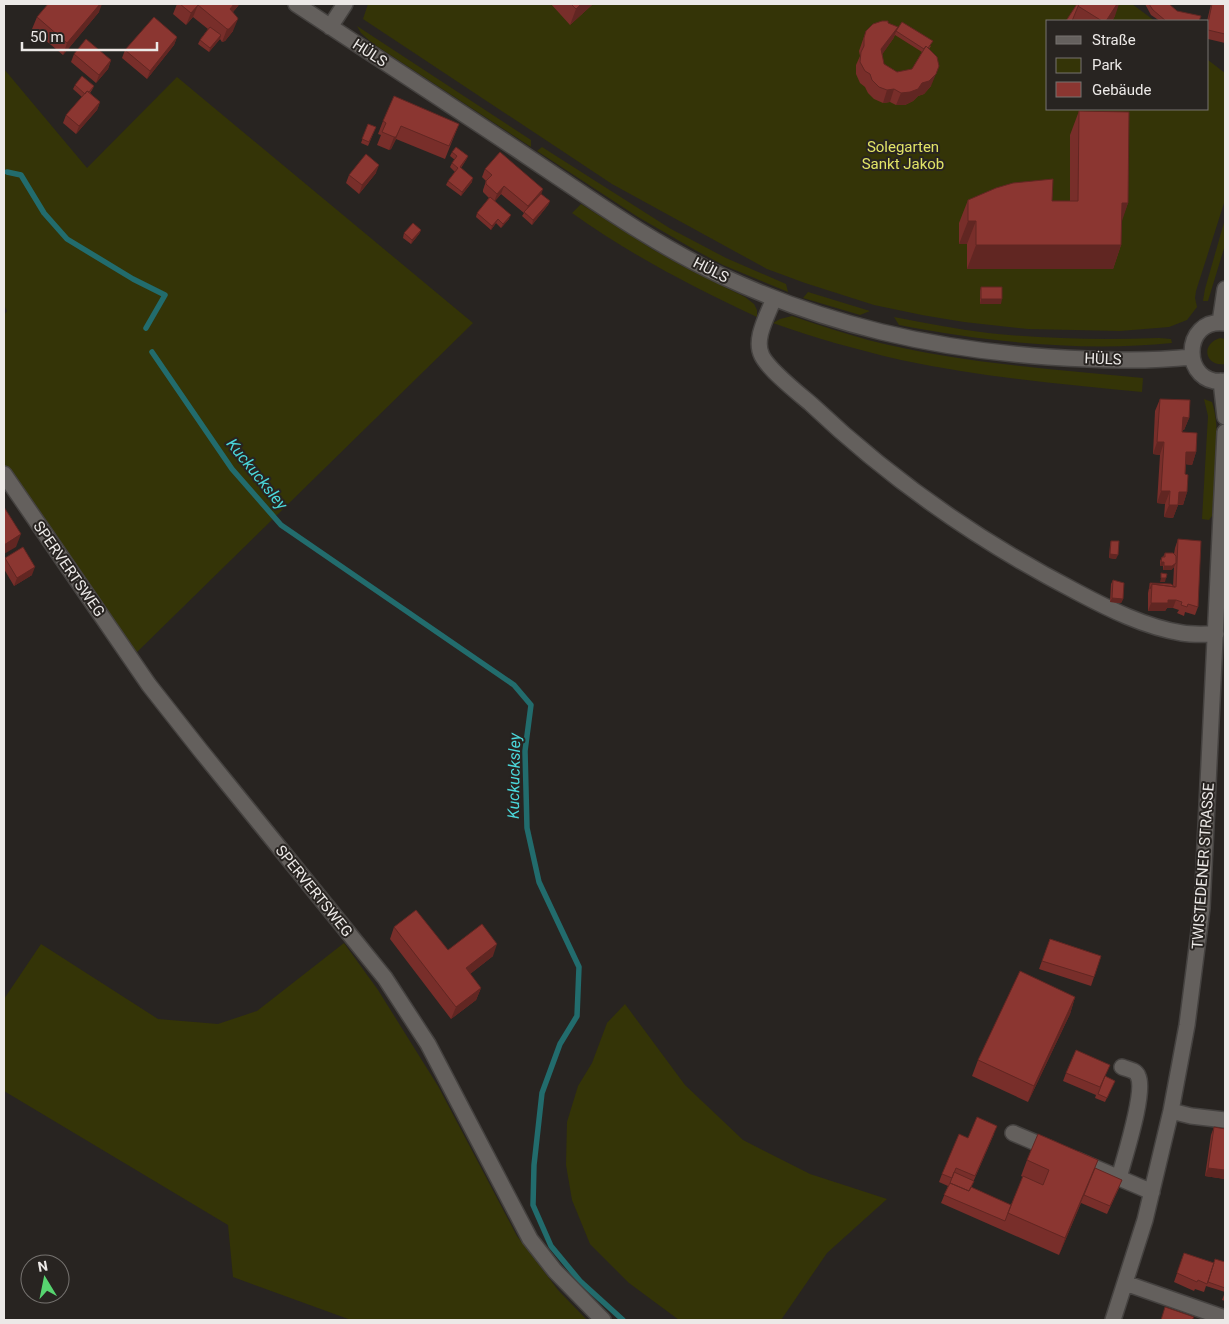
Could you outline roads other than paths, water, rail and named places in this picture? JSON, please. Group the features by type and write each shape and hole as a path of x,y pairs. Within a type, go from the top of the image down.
{"street":[{"name":"HÜLS","path":"296,4 632,227 720,275 774,298 872,331 958,348 1008,354 1115,360 1146,360 1192,356"},
{"path":"330,27 345,4"},
{"path":"1225,289 1223,322 1210,324 1198,333 1192,347 1192,356 1199,372 1206,377 1223,381 1225,417"},
{"path":"774,298 760,334 762,356 778,374 843,434 900,481 1029,566 1094,601 1169,630 1184,634 1216,634"},
{"name":"TWISTEDENER STRASSE","path":"1113,1320 1145,1220 1171,1111 1187,1025 1202,908 1216,634 1222,587 1225,432"},
{"name":"SPERVERTSWEG","path":"4,474 149,685 385,978 428,1044 530,1239 555,1270 603,1320"},
{"path":"1119,1178 1141,1086 1136,1072 1122,1067"},
{"path":"1171,1111 1191,1116 1225,1120"},
{"path":"1013,1133 1152,1192"},
{"path":"1125,1283 1225,1318"}],"waterway":[{"name":"Kuckucksley","path":"7,172 21,175 44,213 67,239 133,279 165,295 146,328"},
{"name":"Kuckucksley","path":"152,352 232,469 281,525 514,685 531,705 525,751 527,828 539,882 579,967 577,1016 560,1044 542,1093 534,1165 533,1205 551,1246 580,1281 623,1320"}],"park label":[{"name":"Solegarten Sankt Jakob","path":"903,156"}]}
